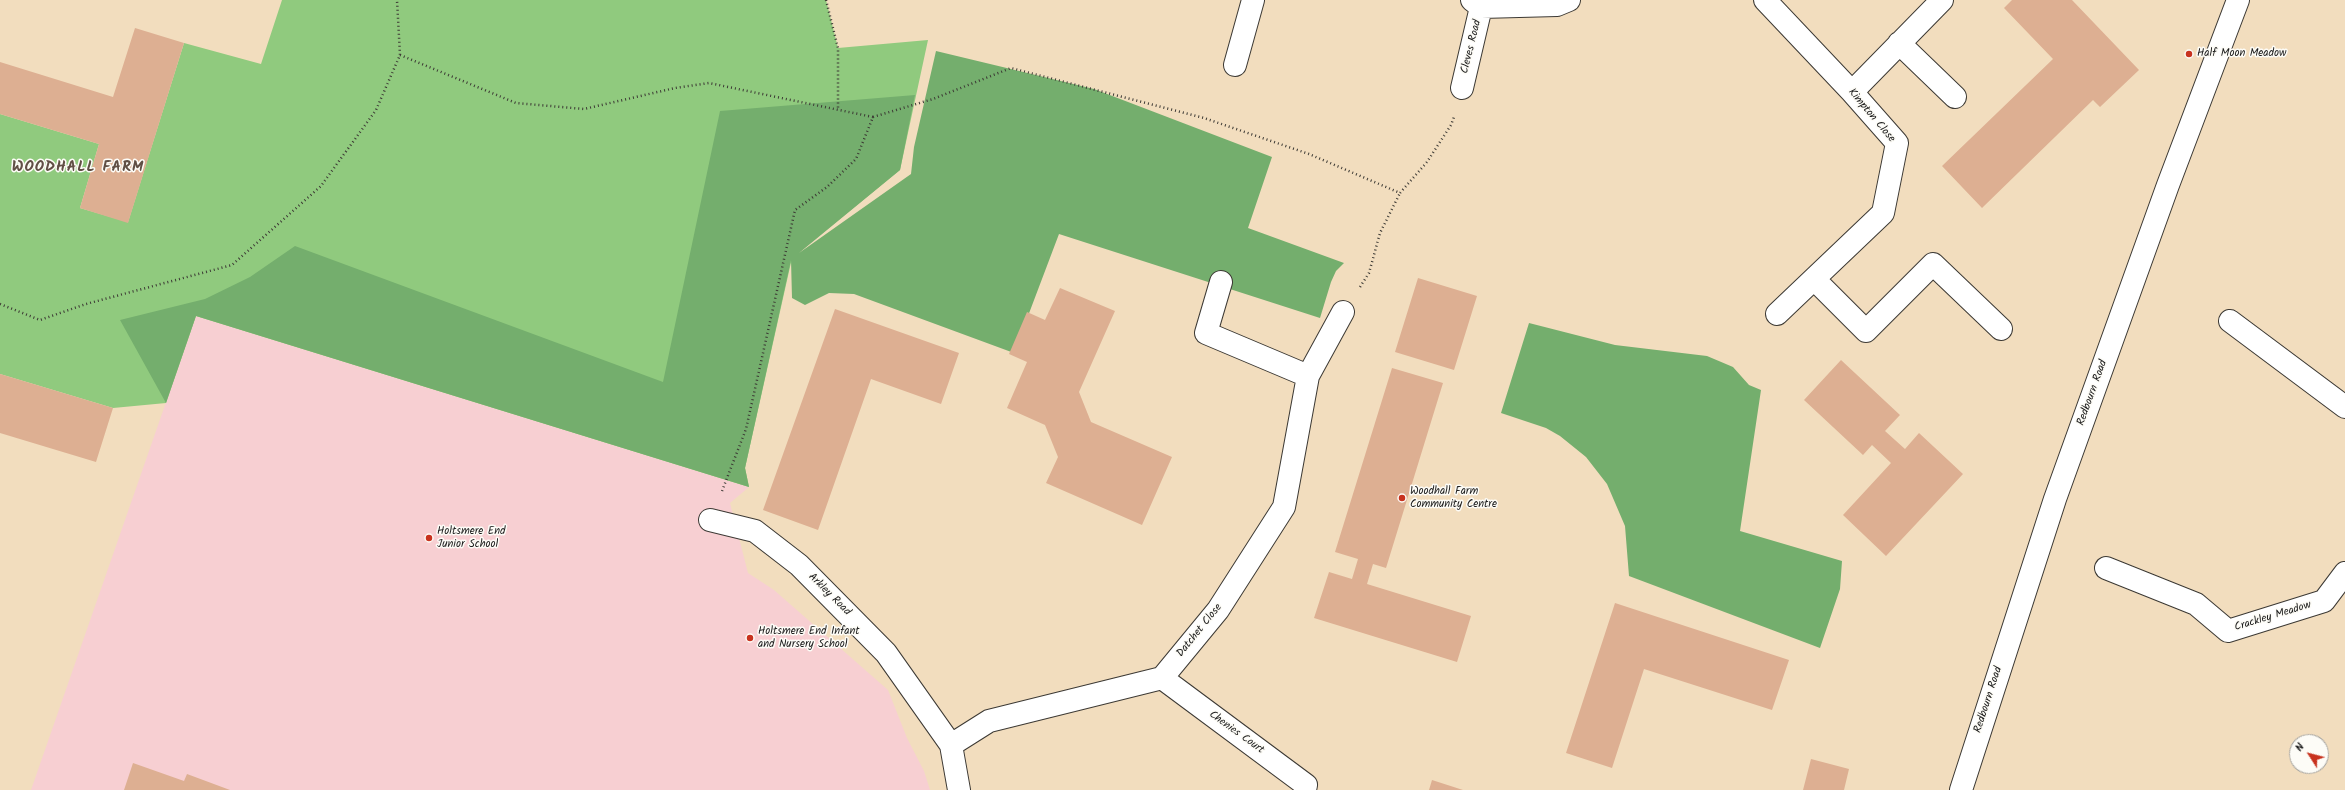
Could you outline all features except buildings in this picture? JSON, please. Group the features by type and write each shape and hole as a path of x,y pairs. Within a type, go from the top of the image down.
{"street":[{"path":"1235,65 1253,0"},
{"name":"Cleves Road","path":"1462,88 1477,4 1557,5 1569,0"},
{"name":"Kimpton Close","path":"1765,0 1852,92 1897,143 1883,214 1777,314"},
{"path":"1852,92 1942,0"},
{"name":"Redbourn Road","path":"1961,790 2058,492 2168,185 2238,0"},
{"path":"1899,43 1955,97"},
{"path":"1814,279 1866,331 1933,264 2001,329"},
{"path":"1221,282 1206,333 1308,376"},
{"name":"Datchet Close","path":"1162,678 1218,610 1284,507 1308,376 1343,312"},
{"path":"2230,321 2345,407"},
{"name":"Arkley Road","path":"710,520 755,530 799,565 886,653 951,745 959,790"},
{"name":"Crackley Meadow","path":"2106,568 2196,604 2228,631 2324,601 2345,573"},
{"path":"951,745 989,721 1162,678"},
{"name":"Chenies Court","path":"1162,678 1306,785 1305,790"}],"path":[{"path":"0,304 40,320 86,304 232,265 321,186 376,110 400,55 397,0"},
{"path":"826,0 838,48 838,110"},
{"path":"400,55 516,103 584,109 675,88 709,83 873,117 933,99 1011,68 1204,118 1308,154 1400,193"},
{"path":"1343,312 1369,273 1380,233 1400,193 1427,162 1451,125 1462,88"},
{"path":"710,520 746,429 795,210 827,187 856,159 873,117"}],"shaded area":[{"name":"Holtsmere End Junior School","path":"196,316 749,487 730,503 748,573 774,590 888,690 907,738 924,771 930,790 31,790"}],"green space":[{"path":"282,0 826,0 838,48 928,40 900,170 792,258 745,468 749,487 196,316 166,403 113,408 0,374 0,114 99,144 80,208 128,222 184,43 261,64"},
{"path":"936,51 1094,89 1272,157 1248,228 1344,263 1336,271 1331,282 1320,318 1059,234 1014,353 854,294 829,293 805,305 792,298 791,260 745,468 749,487 196,316 166,403 120,320 205,299 250,277 295,246 663,382 720,111 915,95 900,170 799,253 911,174 914,147"},
{"path":"1529,323 1615,345 1707,356 1733,367 1749,385 1761,390 1740,531 1842,561 1840,589 1820,648 1629,576 1625,526 1607,484 1586,457 1560,436 1546,428 1501,413"}],"place":[{"name":"Half Moon Meadow","path":"2189,54"},
{"name":"Woodhall Farm Community Centre","path":"1402,498"},
{"name":"Holtsmere End Junior School","path":"429,538"},
{"name":"Holtsmere End Infant and Nursery School","path":"750,638"}],"district":[{"name":"WOODHALL FARM","path":"78,168"}]}
